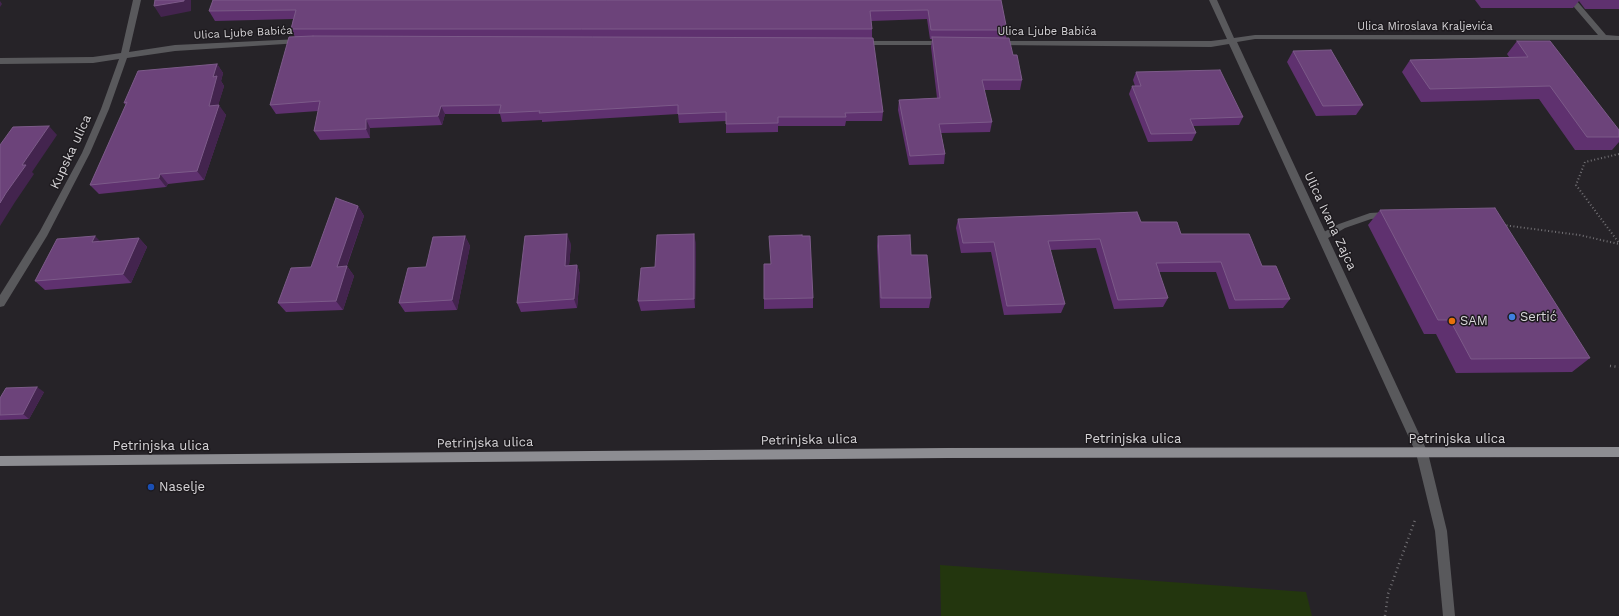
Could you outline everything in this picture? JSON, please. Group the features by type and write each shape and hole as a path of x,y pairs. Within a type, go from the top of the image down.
{"main road":[{"name":"Petrinjska ulica","path":"0,461 947,452 1619,452"}],"street":[{"name":"Kupska ulica","path":"0,303 44,232 79,166 105,109 124,56 137,0"},
{"name":"Ulica Ivana Zajca","path":"1212,0 1422,453 1441,531 1449,616"},
{"path":"1572,0 1604,38"},
{"name":"Ulica Miroslava Kraljevića","path":"1232,41 1255,37 1619,38"},
{"name":"Ulica Ljube Babića","path":"0,60 93,60 175,48 208,45 310,41"},
{"name":"Ulica Ljube Babića","path":"984,43 1211,44 1232,41"},
{"path":"852,43 953,43"},
{"path":"1323,237 1342,226 1370,216 1398,214"}],"path":[{"path":"1619,154 1585,162 1576,185 1619,244"},
{"path":"1499,224 1579,235 1619,244"},
{"path":"1610,366 1619,367"},
{"path":"1385,616 1388,594 1418,512 1433,495"}],"green space":[{"path":"940,565 1306,592 1312,616 941,616"}],"building":[{"path":"155,0 184,0 184,1 154,6"},
{"path":"213,0 1001,0 1007,30 931,30 928,10 870,11 872,29 291,29 296,10 209,11"},
{"path":"289,37 873,38 883,112 845,113 846,117 778,117 778,123 726,124 726,112 678,114 678,105 539,113 540,111 499,113 501,105 441,106 438,116 366,119 366,129 314,131 320,101 270,105"},
{"path":"932,37 1009,38 1013,55 1017,55 1022,80 982,80 992,122 939,124 945,154 910,156 899,100 940,98"},
{"path":"1517,41 1550,41 1619,130 1619,137 1587,137 1550,86 1430,89 1410,60 1528,57"},
{"path":"1331,50 1363,105 1323,106 1293,51"},
{"path":"217,64 213,77 217,76 209,106 219,105 197,171 160,174 159,178 90,185 127,102 124,103 138,71"},
{"path":"1220,70 1243,117 1190,119 1196,133 1151,134 1132,86 1141,86 1136,72"},
{"path":"49,126 22,165 26,165 0,203 0,145 13,127"},
{"path":"336,198 358,206 337,267 347,266 336,301 278,303 291,268 311,267"},
{"path":"1495,208 1590,358 1471,359 1450,320 1438,320 1380,210"},
{"path":"1137,212 1141,222 1177,222 1181,234 1249,234 1262,266 1276,266 1290,299 1235,300 1221,262 1156,263 1168,298 1118,300 1100,239 1048,241 1065,304 1007,306 994,242 963,243 958,219"},
{"path":"567,234 565,266 577,265 574,299 517,303 525,236"},
{"path":"694,234 694,299 638,301 641,268 655,267 657,235"},
{"path":"910,235 911,255 927,255 931,298 881,298 878,236"},
{"path":"95,236 92,242 139,238 123,274 35,281 57,239"},
{"path":"465,236 452,300 399,303 408,268 426,267 433,237"},
{"path":"769,236 810,236 813,298 764,299 764,264 771,264"},
{"path":"37,387 23,414 0,415 0,398 6,388"}],"place":[{"name":"Sertić","path":"1512,317"},
{"name":"SAM","path":"1452,321"},
{"name":"Naselje","path":"151,487"}]}
